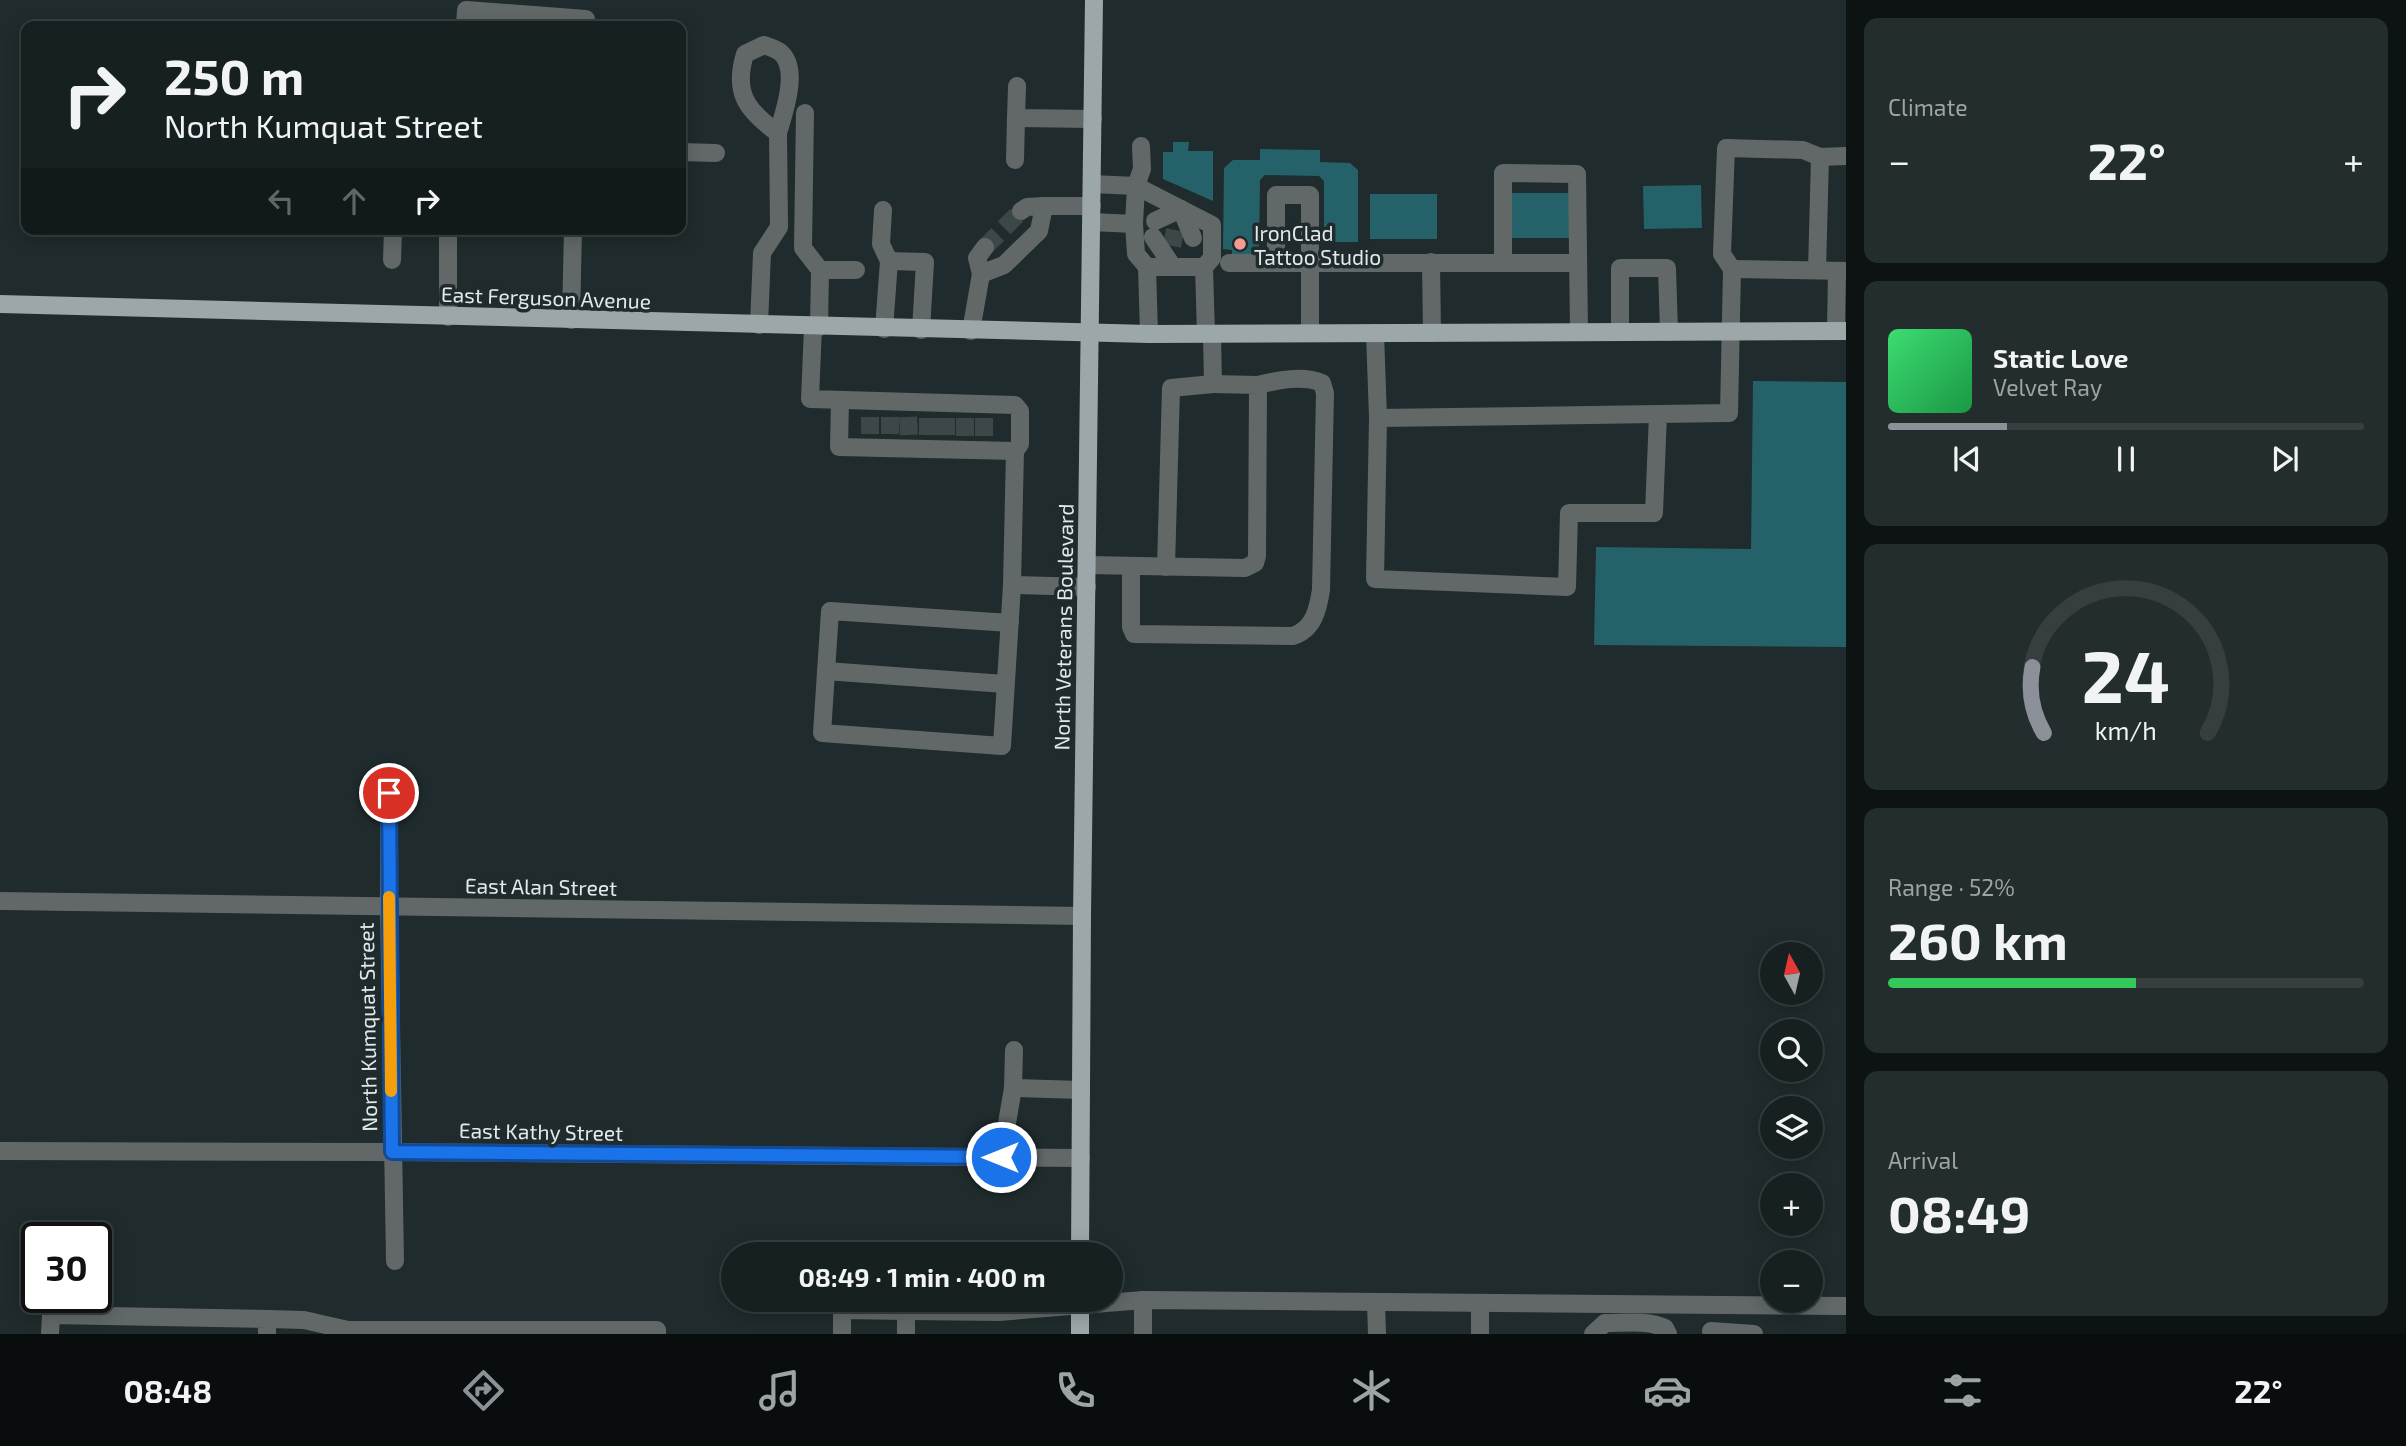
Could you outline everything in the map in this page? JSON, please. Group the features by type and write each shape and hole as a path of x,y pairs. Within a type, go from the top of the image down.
{"main road":[{"name":"North Veterans Boulevard","path":"1080,1242 1094,0"},
{"name":"East Ferguson Avenue","path":"0,304 1149,334 1841,331"},
{"path":"1080,1312 1080,1334"}],"street":[{"path":"465,21 466,10 586,21"},
{"path":"759,325 762,253 779,227 778,133 789,97 789,68 782,53 764,45 744,54 738,73 744,98 758,118 778,133"},
{"path":"1014,160 1017,86"},
{"path":"804,113 803,248 820,270 810,399 840,400 870,425 984,427 1015,452"},
{"path":"1016,118 1093,119"},
{"path":"1141,146 1142,169 1136,186 1136,254 1147,267 1149,334"},
{"path":"1378,418 1730,413 1732,269 1722,254 1726,148 1803,150 1820,157 1846,156"},
{"path":"686,152 716,153"},
{"path":"1817,270 1820,157"},
{"path":"1503,262 1503,173 1577,174 1579,332"},
{"path":"1092,184 1136,186 1212,225 1212,258 1204,267 1213,384"},
{"path":"1276,262 1276,195 1310,195 1310,333"},
{"path":"1021,211 1027,206 1044,206 1135,224"},
{"path":"981,274 1004,265 1039,232 1044,206"},
{"path":"1173,267 1154,229 1181,209"},
{"path":"1173,267 1173,238 1181,209"},
{"path":"1173,267 1191,245 1181,209"},
{"path":"883,210 881,244 889,261 884,329"},
{"path":"393,235 393,260"},
{"path":"448,235 448,317"},
{"path":"571,320 573,235"},
{"path":"971,331 981,274 977,258 985,247"},
{"path":"889,261 925,262 921,330"},
{"path":"1431,262 1432,333"},
{"path":"1229,263 1578,263"},
{"path":"1147,267 1204,267"},
{"path":"1620,332 1620,268 1667,268 1669,332"},
{"path":"1732,269 1842,271 1841,331"},
{"path":"820,270 856,270"},
{"path":"1375,333 1378,418 1375,579 1567,587 1569,513 1654,513 1658,414"},
{"path":"1131,566 1131,628 1134,634 1293,636 1310,625 1317,611 1321,590 1325,393 1322,383 1315,380 1279,379 1258,385 1213,384 1171,388 1166,567"},
{"path":"1087,565 1245,568 1255,562 1258,385"},
{"path":"840,400 839,447 870,425 984,427 1015,405 1020,411 1020,444 1015,452 1012,585 1010,623 1005,684 1002,746 822,733 830,611 1010,623"},
{"path":"1012,585 1087,587"},
{"path":"826,671 1005,684"},
{"name":"North Kumquat Street","path":"389,793 388,907 395,1261"},
{"name":"East Alan Street","path":"0,901 1082,916"},
{"path":"1001,1157 1013,1088 1014,1051"},
{"path":"1013,1088 1081,1090"},
{"name":"East Kathy Street","path":"0,1151 1081,1158"},
{"path":"1143,1300 1143,1334"},
{"path":"1123,1301 1846,1306"},
{"path":"1376,1303 1377,1334"},
{"path":"1480,1304 1480,1334"},
{"path":"1711,1306 1711,1333 1754,1334"},
{"path":"842,1312 842,1334"},
{"path":"906,1312 906,1334"},
{"path":"50,1334 51,1315 267,1326 304,1320 348,1332 657,1330 657,1334"},
{"path":"1593,1334 1605,1323 1633,1329 1654,1324 1665,1328 1668,1334"}],"building":[{"path":"1173,142 1189,142 1188,151 1213,151 1213,201 1163,179 1163,152 1173,152"},
{"path":"1260,149 1320,150 1320,162 1350,163 1358,170 1358,242 1324,242 1324,181 1319,176 1265,175 1260,180 1259,255 1232,255 1232,250 1223,249 1224,168 1233,160 1260,160"},
{"path":"1701,185 1702,228 1644,229 1643,186"},
{"path":"1511,193 1572,193 1572,238 1511,238"},
{"path":"1370,194 1437,194 1437,239 1370,239"},
{"path":"1753,381 1846,382 1846,647 1594,645 1596,547 1751,549"}],"tunnel":[{"path":"985,247 1021,211"},
{"path":"1172,246 1175,230"},
{"path":"870,417 870,434"},
{"path":"890,417 890,434"},
{"path":"908,417 909,435"},
{"path":"928,418 928,435"},
{"path":"946,418 946,435"},
{"path":"965,418 965,436"},
{"path":"984,418 984,436"}],"slow traffic":[{"path":"389,897 391,1091"}],"place":[{"name":"IronClad Tattoo Studio","path":"1240,244"}],"route":[{"path":"389,793 392,1152 1001,1157"}]}
